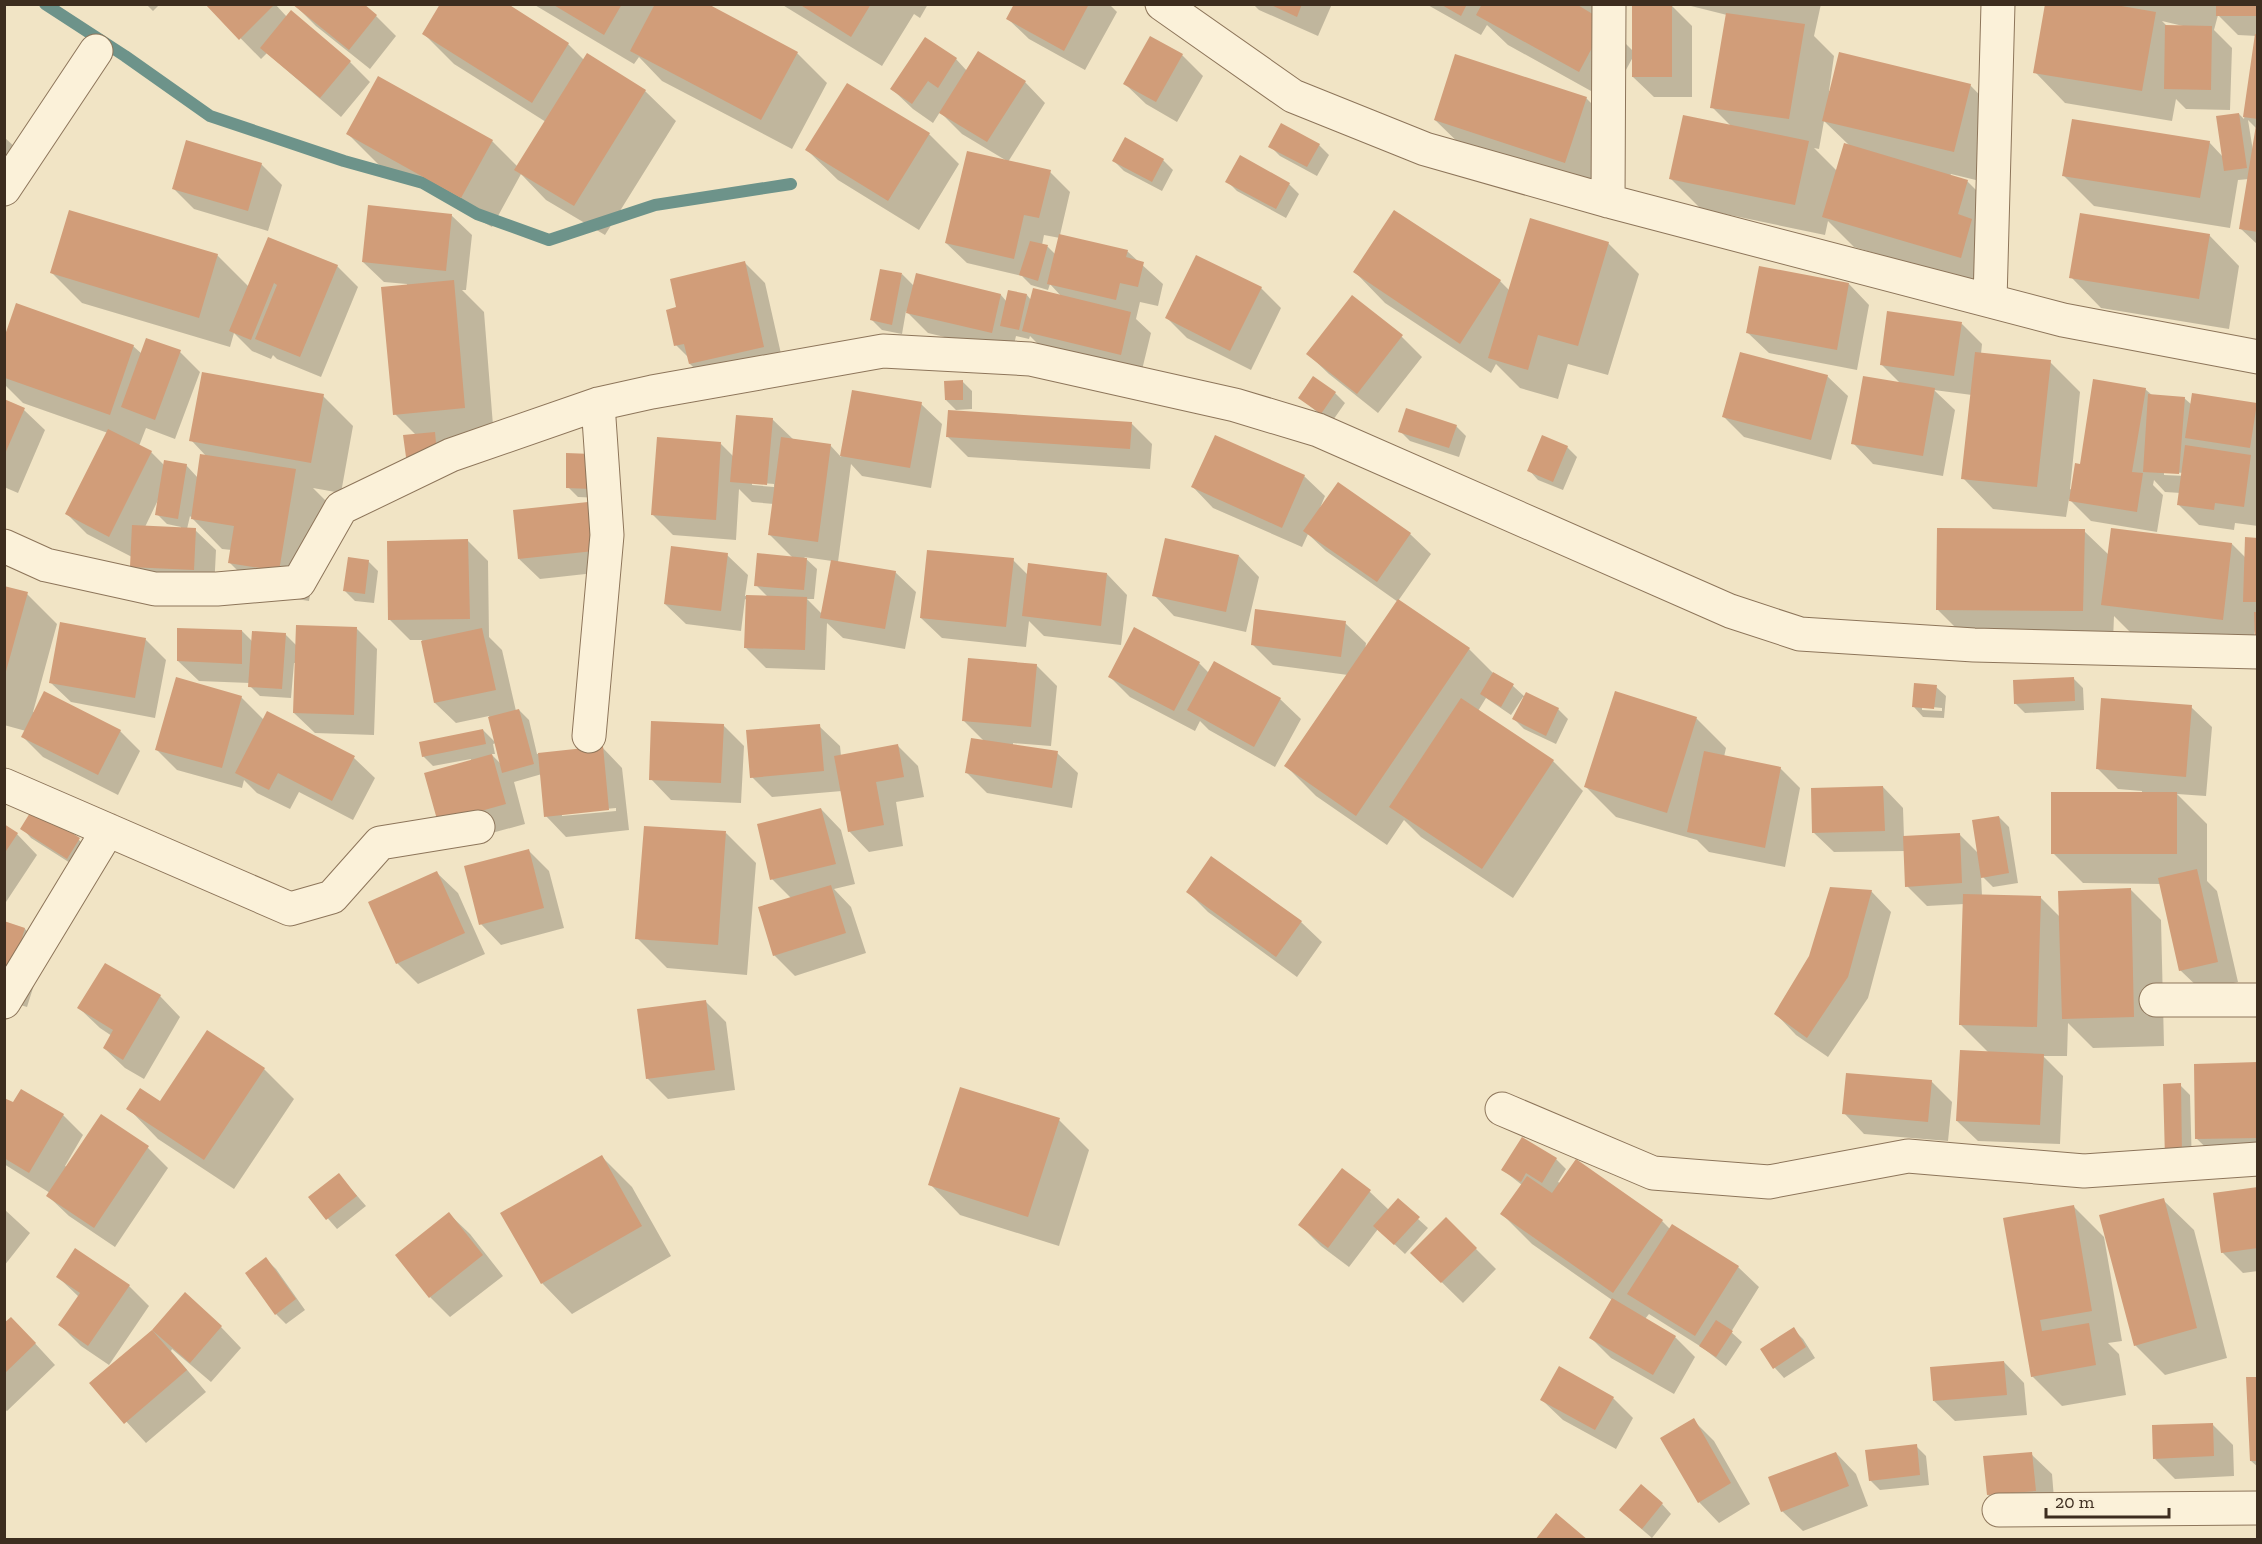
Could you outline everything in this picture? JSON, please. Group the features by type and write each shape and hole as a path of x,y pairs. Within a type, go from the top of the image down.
{"street":[{"path":"1162,4 1293,96 1425,149 1608,201 2063,321 2258,357"},
{"path":"1608,201 1609,4"},
{"path":"1990,301 1998,4"},
{"path":"4,189 96,51"},
{"path":"4,546 46,565 154,589 217,589 299,582 341,508 451,455 597,404 883,351 1030,358 1235,405 1318,430 1730,610 1800,634 1974,645 2258,652"},
{"path":"589,736 607,535 597,404"},
{"path":"4,785 290,909 332,897 380,843 478,827"},
{"path":"4,1002 108,830"},
{"path":"2156,1000 2258,1000"},
{"path":"1502,1108 1653,1173 1769,1182 1908,1156 2084,1171 2258,1159"},
{"path":"2000,1510 2258,1508"}],"building":[{"path":"205,4 275,4 239,40"},
{"path":"292,4 364,4 377,15 349,50"},
{"path":"440,4 508,4 569,43 532,103 422,34"},
{"path":"552,4 622,4 604,35"},
{"path":"655,4 708,4 798,52 761,120 630,51"},
{"path":"799,4 871,4 851,37"},
{"path":"1014,4 1089,4 1064,51 1006,19"},
{"path":"1269,4 1302,4 1297,17"},
{"path":"1440,4 1467,4 1461,16"},
{"path":"1482,4 1576,4 1606,22 1579,72 1476,15"},
{"path":"2045,4 2110,4 2156,12 2142,91 2033,73"},
{"path":"1632,5 1672,5 1672,77 1632,77"},
{"path":"2216,5 2258,5 2258,16 2216,16"},
{"path":"291,10 351,61 320,98 260,48"},
{"path":"1726,13 1805,24 1789,119 1710,108"},
{"path":"2165,25 2212,26 2211,90 2164,89"},
{"path":"2255,34 2258,35 2258,119 2243,117"},
{"path":"1150,36 1183,54 1156,102 1123,84"},
{"path":"925,37 957,58 938,88 928,81 912,104 890,89"},
{"path":"978,51 1026,81 987,142 939,113"},
{"path":"1839,52 1971,84 1954,152 1822,121"},
{"path":"587,53 646,90 574,206 514,170"},
{"path":"1455,54 1587,97 1565,163 1434,120"},
{"path":"378,76 493,140 461,198 346,134"},
{"path":"847,83 930,133 888,201 805,150"},
{"path":"2239,113 2247,168 2224,171 2216,116"},
{"path":"1683,115 1809,141 1795,205 1669,179"},
{"path":"2072,119 2210,141 2200,198 2062,176"},
{"path":"1281,123 1320,144 1307,167 1268,147"},
{"path":"2256,125 2258,125 2258,232 2239,229"},
{"path":"1125,137 1164,159 1152,182 1112,161"},
{"path":"186,140 262,163 248,211 172,189"},
{"path":"1844,143 1968,180 1958,214 1972,219 1961,258 1822,217"},
{"path":"967,151 1051,170 1039,218 1024,215 1014,259 945,243"},
{"path":"1240,155 1290,183 1276,209 1225,182"},
{"path":"368,205 452,214 446,271 362,262"},
{"path":"69,210 218,254 199,318 50,273"},
{"path":"1394,210 1501,280 1460,344 1353,272"},
{"path":"2080,213 2210,234 2199,299 2069,278"},
{"path":"1530,218 1609,242 1578,346 1538,335 1528,370 1488,358"},
{"path":"1059,234 1128,250 1126,257 1144,262 1138,287 1120,283 1116,300 1047,284"},
{"path":"268,237 338,265 300,357 255,339 277,285 274,283 251,340 229,331"},
{"path":"1030,241 1048,245 1038,281 1019,275"},
{"path":"1196,255 1262,287 1230,351 1165,318"},
{"path":"745,261 764,347 689,364 684,344 674,346 666,310 676,307 670,279"},
{"path":"1759,266 1849,283 1837,350 1746,333"},
{"path":"880,269 902,273 892,325 870,320"},
{"path":"916,273 1001,294 992,333 906,313"},
{"path":"454,280 465,408 393,415 381,287"},
{"path":"1033,288 1131,312 1121,355 1022,331"},
{"path":"1008,290 1027,294 1019,330 1000,326"},
{"path":"1352,295 1403,335 1357,394 1306,354"},
{"path":"16,303 134,345 110,415 5,378 5,335"},
{"path":"1887,311 1962,322 1954,376 1880,365"},
{"path":"146,338 181,350 155,420 121,407"},
{"path":"1740,352 1828,375 1811,440 1722,417"},
{"path":"1975,352 2051,360 2037,487 1961,479"},
{"path":"202,372 324,394 311,463 189,441"},
{"path":"1313,376 1336,392 1321,414 1298,398"},
{"path":"1863,376 1935,388 1923,456 1851,444"},
{"path":"2093,379 2146,388 2132,472 2143,473 2137,512 2069,501 2075,463 2080,464"},
{"path":"963,380 963,400 945,400 944,381"},
{"path":"852,390 922,402 910,468 840,456"},
{"path":"2192,393 2257,403 2250,448 2185,438"},
{"path":"2148,394 2185,397 2179,474 2143,472"},
{"path":"4,399 25,408 4,456"},
{"path":"1406,408 1457,425 1449,448 1398,432"},
{"path":"948,410 1132,422 1130,449 946,437"},
{"path":"736,415 773,418 767,485 730,482"},
{"path":"108,429 152,451 109,537 65,514"},
{"path":"435,432 437,454 406,457 403,435"},
{"path":"1215,435 1305,475 1282,528 1191,487"},
{"path":"1542,435 1568,446 1553,482 1527,471"},
{"path":"657,437 721,442 716,520 651,515"},
{"path":"781,437 831,444 818,542 768,535"},
{"path":"2185,445 2251,455 2244,507 2215,503 2214,510 2177,505"},
{"path":"566,453 592,454 592,489 566,488"},
{"path":"200,454 296,469 279,571 228,563 234,526 191,519"},
{"path":"164,460 187,464 178,519 155,515"},
{"path":"1338,482 1411,533 1377,582 1303,531"},
{"path":"588,502 594,551 518,559 513,510"},
{"path":"132,525 196,528 194,570 130,567"},
{"path":"1937,528 2085,529 2083,611 1936,610"},
{"path":"2111,528 2232,543 2223,620 2101,605"},
{"path":"2245,537 2258,538 2258,602 2243,602"},
{"path":"1165,538 1239,555 1226,612 1152,596"},
{"path":"468,539 470,619 388,620 387,541"},
{"path":"671,546 728,553 721,611 664,604"},
{"path":"927,550 1014,558 1006,627 920,618"},
{"path":"757,553 807,558 804,590 754,586"},
{"path":"348,557 369,560 365,594 343,591"},
{"path":"831,560 896,571 885,629 820,618"},
{"path":"1028,563 1107,573 1101,626 1022,616"},
{"path":"4,586 28,592 5,675 4,675"},
{"path":"746,595 807,597 805,650 744,648"},
{"path":"1398,599 1470,648 1356,816 1284,766"},
{"path":"1255,609 1346,621 1341,657 1251,645"},
{"path":"2254,612 2258,612 2258,639 2255,639"},
{"path":"60,622 146,638 135,698 49,683"},
{"path":"296,625 357,627 354,715 293,713"},
{"path":"1134,627 1200,662 1174,711 1108,677"},
{"path":"177,628 242,630 242,664 177,661"},
{"path":"482,628 496,690 434,703 421,641"},
{"path":"252,631 286,633 282,689 248,687"},
{"path":"968,658 1037,664 1031,727 962,721"},
{"path":"1214,661 1281,698 1254,747 1187,710"},
{"path":"1493,672 1514,684 1501,707 1480,694"},
{"path":"176,677 242,696 222,768 155,750"},
{"path":"2074,677 2075,701 2014,704 2013,680"},
{"path":"1914,683 1937,685 1934,709 1912,707"},
{"path":"44,691 121,730 98,775 21,737"},
{"path":"1615,691 1697,717 1667,813 1584,787"},
{"path":"1526,692 1559,708 1546,736 1512,719"},
{"path":"1461,698 1554,760 1482,869 1389,807"},
{"path":"2101,698 2192,705 2186,777 2096,769"},
{"path":"519,709 534,764 502,773 488,717"},
{"path":"267,711 355,756 332,801 278,773 269,790 235,773"},
{"path":"651,721 724,724 721,783 649,780"},
{"path":"820,724 824,771 750,778 746,730"},
{"path":"483,729 486,744 422,757 419,742"},
{"path":"971,738 1058,751 1052,788 965,773"},
{"path":"898,744 904,777 876,782 884,825 848,832 834,756"},
{"path":"603,746 609,810 544,817 538,753"},
{"path":"1704,751 1781,767 1765,848 1687,832"},
{"path":"492,754 506,804 438,823 424,773"},
{"path":"1883,786 1885,831 1812,833 1811,788"},
{"path":"2051,792 2177,792 2177,854 2051,854"},
{"path":"33,808 80,838 67,859 20,829"},
{"path":"821,808 836,864 770,880 757,824"},
{"path":"1999,816 2009,873 1981,878 1972,820"},
{"path":"4,824 18,833 4,854"},
{"path":"644,826 726,831 718,945 635,939"},
{"path":"1960,833 1962,883 1905,887 1903,836"},
{"path":"529,849 544,908 479,925 464,866"},
{"path":"1211,856 1302,921 1276,957 1186,892"},
{"path":"2197,869 2218,962 2179,971 2158,878"},
{"path":"437,871 465,933 396,964 368,902"},
{"path":"831,885 846,933 773,956 758,907"},
{"path":"1830,887 1872,890 1848,977 1807,1038 1774,1014 1809,956"},
{"path":"2131,888 2134,1017 2062,1019 2058,891"},
{"path":"1963,894 2041,896 2037,1027 1959,1025"},
{"path":"4,921 25,928 7,988 4,987"},
{"path":"105,963 161,995 123,1060 103,1048 113,1030 77,1008"},
{"path":"706,1000 715,1070 646,1079 637,1009"},
{"path":"207,1030 265,1068 204,1160 126,1109 140,1088 160,1101"},
{"path":"1960,1050 2044,1054 2040,1125 1956,1121"},
{"path":"2258,1062 2258,1138 2195,1139 2194,1064"},
{"path":"1846,1073 1932,1080 1928,1122 1842,1114"},
{"path":"2181,1083 2182,1157 2165,1158 2163,1084"},
{"path":"960,1087 1060,1118 1028,1217 928,1185"},
{"path":"21,1089 64,1114 29,1173 4,1158 4,1098 13,1102"},
{"path":"101,1114 149,1146 94,1228 46,1196"},
{"path":"1522,1137 1557,1158 1542,1183 1526,1173 1521,1182 1501,1170"},
{"path":"602,1155 642,1226 541,1284 500,1213"},
{"path":"1576,1159 1663,1220 1613,1293 1500,1214 1527,1176 1552,1193"},
{"path":"1342,1168 1371,1190 1328,1248 1298,1225"},
{"path":"339,1173 357,1196 326,1220 308,1197"},
{"path":"2258,1187 2258,1248 2221,1253 2213,1193"},
{"path":"1398,1198 1420,1217 1394,1245 1373,1226"},
{"path":"2164,1198 2197,1328 2134,1346 2099,1215"},
{"path":"2074,1205 2092,1311 2040,1320 2042,1331 2089,1323 2096,1365 2031,1377 2003,1218"},
{"path":"449,1212 483,1255 429,1298 395,1255"},
{"path":"1446,1217 1477,1248 1441,1283 1410,1253"},
{"path":"1672,1224 1739,1266 1695,1336 1627,1294"},
{"path":"75,1248 130,1285 88,1346 58,1325 80,1293 56,1277"},
{"path":"266,1257 296,1299 275,1315 245,1273"},
{"path":"185,1292 222,1326 190,1363 152,1330"},
{"path":"1612,1298 1676,1336 1653,1375 1589,1338"},
{"path":"11,1317 36,1343 4,1374 4,1323"},
{"path":"1716,1320 1733,1331 1716,1357 1699,1346"},
{"path":"1794,1327 1806,1347 1773,1369 1760,1349"},
{"path":"152,1330 187,1370 124,1424 89,1383"},
{"path":"2004,1361 2007,1395 1933,1401 1930,1367"},
{"path":"1559,1366 1614,1397 1595,1430 1540,1400"},
{"path":"2246,1377 2258,1377 2258,1461 2250,1461"},
{"path":"1694,1418 1731,1483 1698,1503 1660,1438"},
{"path":"2213,1423 2214,1456 2153,1459 2152,1425"},
{"path":"1917,1444 1920,1475 1869,1481 1865,1450"},
{"path":"1836,1452 1849,1486 1781,1512 1768,1477"},
{"path":"2032,1452 2036,1491 1987,1495 1983,1456"},
{"path":"1641,1484 1663,1503 1642,1529 1619,1510"},
{"path":"1556,1513 1588,1540 1535,1540"}],"waterway":[{"path":"45,4 125,56 210,116 344,161 423,183 477,214 549,240 655,205 791,184"}]}
